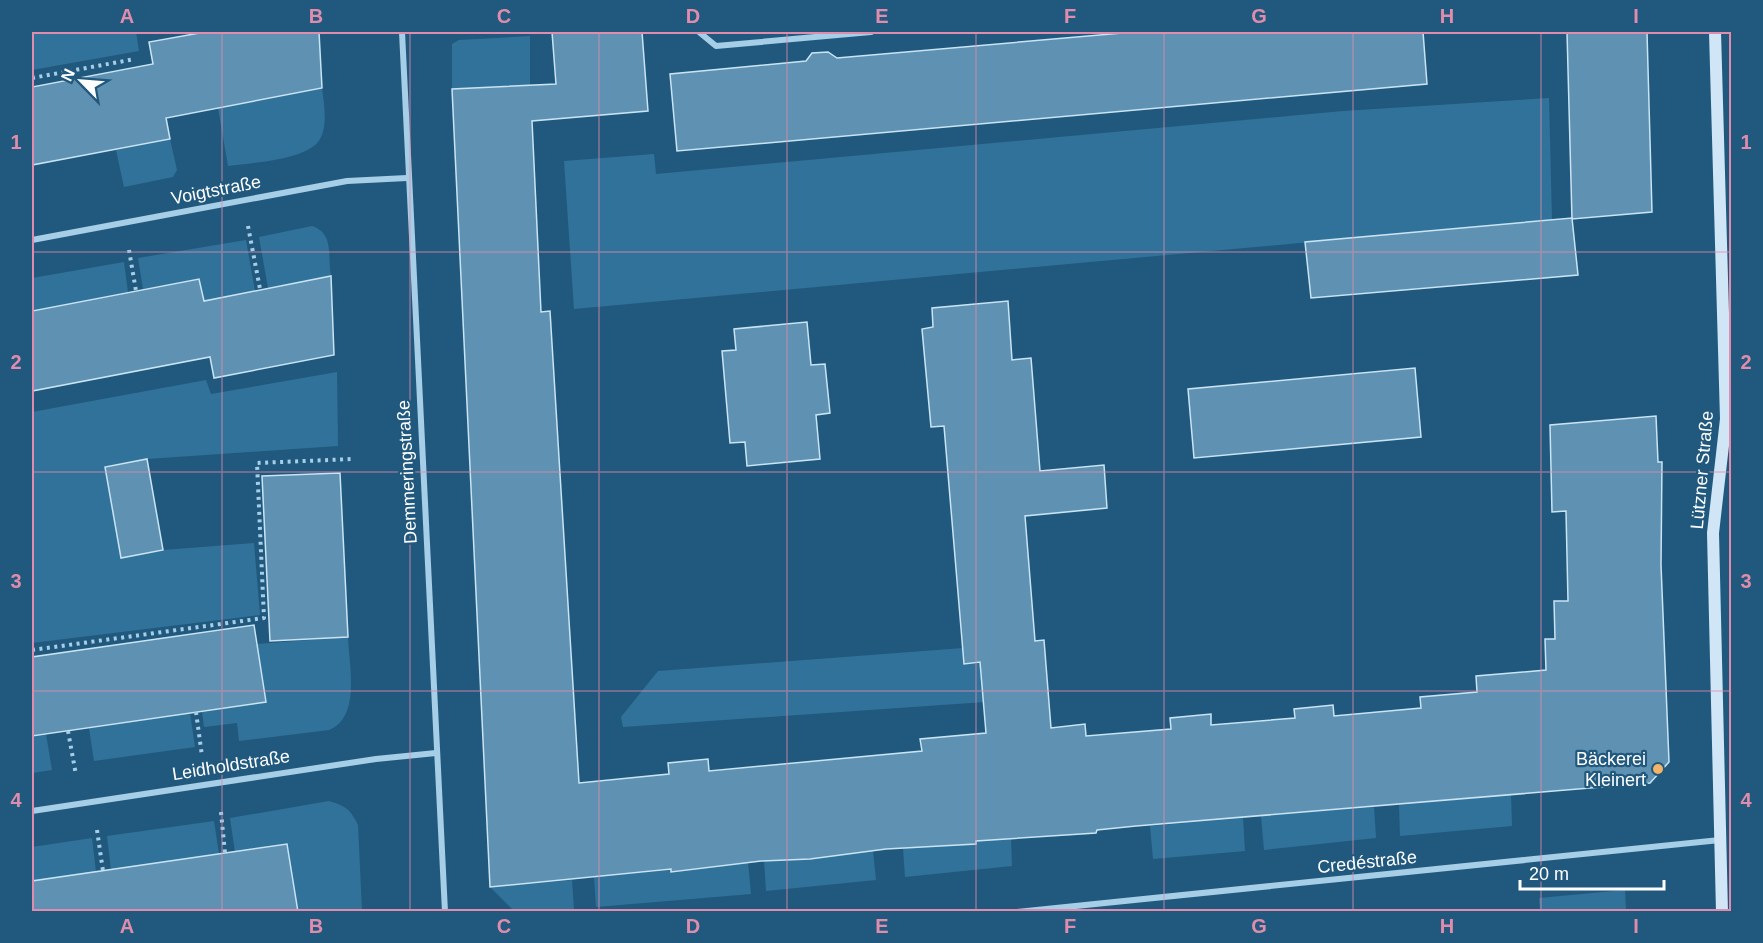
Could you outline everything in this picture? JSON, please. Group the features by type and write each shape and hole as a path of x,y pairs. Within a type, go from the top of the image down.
{"main road":[{"name":"Lützner Straße","path":"1715,32 1726,419 1713,533 1722,912"}],"street":[{"name":"Demmeringstraße","path":"402,32 407,178 445,912"},
{"path":"699,32 716,46 871,32"},
{"name":"Voigtstraße","path":"32,240 347,181 407,178"},
{"name":"Leidholdstraße","path":"32,811 366,760 436,753"},
{"name":"Credéstraße","path":"1017,912 1720,840"}],"path":[{"path":"32,78 135,59"},
{"path":"248,226 260,290"},
{"path":"129,249 136,291"},
{"path":"32,650 264,618 257,462 352,459"},
{"path":"196,712 202,757"},
{"path":"68,731 76,776"},
{"path":"220,809 225,853"},
{"path":"97,827 103,871"}],"shaded area":[{"path":"32,32 136,32 139,51 32,70"},
{"path":"530,36 530,85 452,89 452,44 459,40"},
{"path":"322,88 324,127 320,139 314,146 292,156 228,166 218,108"},
{"path":"1549,98 1552,220 574,309 564,161 654,154 656,174 1343,111"},
{"path":"170,139 177,170 173,177 124,187 116,150"},
{"path":"312,226 324,234 327,240 331,276 268,288 259,237"},
{"path":"246,240 255,291 204,301 199,279 143,289 138,258"},
{"path":"124,262 128,292 32,311 32,278"},
{"path":"337,372 338,446 147,459 105,467 121,558 163,550 254,543 260,615 32,643 32,412 206,380 211,394"},
{"path":"348,637 351,675 349,702 346,714 329,730 239,741 237,723 204,727 202,712 266,702 257,644"},
{"path":"963,648 965,663 980,662 981,677 999,701 623,727 621,717 658,671"},
{"path":"190,713 195,747 94,761 89,728"},
{"path":"46,734 52,770 32,773 32,736"},
{"path":"1511,795 1512,826 1400,836 1399,805"},
{"path":"329,801 347,809 358,825 362,911 298,911 287,844 235,852 230,818"},
{"path":"1374,807 1376,838 1264,850 1261,816"},
{"path":"1243,818 1245,851 1153,859 1150,826"},
{"path":"214,821 219,854 111,870 107,836"},
{"path":"92,838 96,872 32,881 32,847"},
{"path":"1011,838 1012,866 905,877 903,848 976,844 976,841"},
{"path":"873,851 876,880 766,891 764,861 810,859"},
{"path":"748,862 751,894 596,907 594,876 671,870 672,872"},
{"path":"572,880 574,910 514,911 490,887"},
{"path":"1625,890 1626,911 1540,911 1539,898"}],"building":[{"path":"205,32 319,32 322,88 166,118 170,139 32,165 32,87 153,64 149,42"},
{"path":"552,32 642,32 648,111 532,121 541,312 550,311 579,783 669,774 668,763 708,759 709,771 922,751 920,739 986,733 980,662 964,664 944,426 931,427 922,329 933,327 932,308 1008,301 1012,360 1031,358 1040,471 1104,465 1107,508 1025,516 1035,641 1044,640 1051,728 1085,724 1086,736 1171,729 1170,718 1211,714 1211,725 1295,718 1294,709 1333,705 1334,716 1421,708 1420,697 1477,692 1476,676 1546,670 1545,639 1555,639 1554,601 1568,601 1566,511 1552,512 1550,425 1656,416 1658,462 1662,462 1661,565 1669,762 1650,783 1136,826 1097,830 1096,833 976,841 976,844 886,849 810,859 761,861 671,872 671,869 490,887 452,89 556,84"},
{"path":"1134,32 1423,32 1427,84 677,151 670,74 806,61 812,53 828,52 837,58"},
{"path":"1567,32 1647,32 1652,212 1572,219"},
{"path":"1572,218 1578,275 1311,298 1305,242"},
{"path":"331,276 334,355 214,378 210,357 32,391 32,311 199,279 204,301"},
{"path":"807,322 811,365 825,364 830,413 816,415 820,459 747,466 745,442 730,443 722,351 736,350 734,329"},
{"path":"1415,368 1421,437 1194,458 1188,389"},
{"path":"147,459 163,550 121,558 105,467"},
{"path":"340,473 348,637 270,641 262,476"},
{"path":"254,625 266,702 32,736 32,657"},
{"path":"287,844 298,912 32,912 32,881"}],"place":[{"name":"Bäckerei Kleinert","path":"1658,769"}]}
